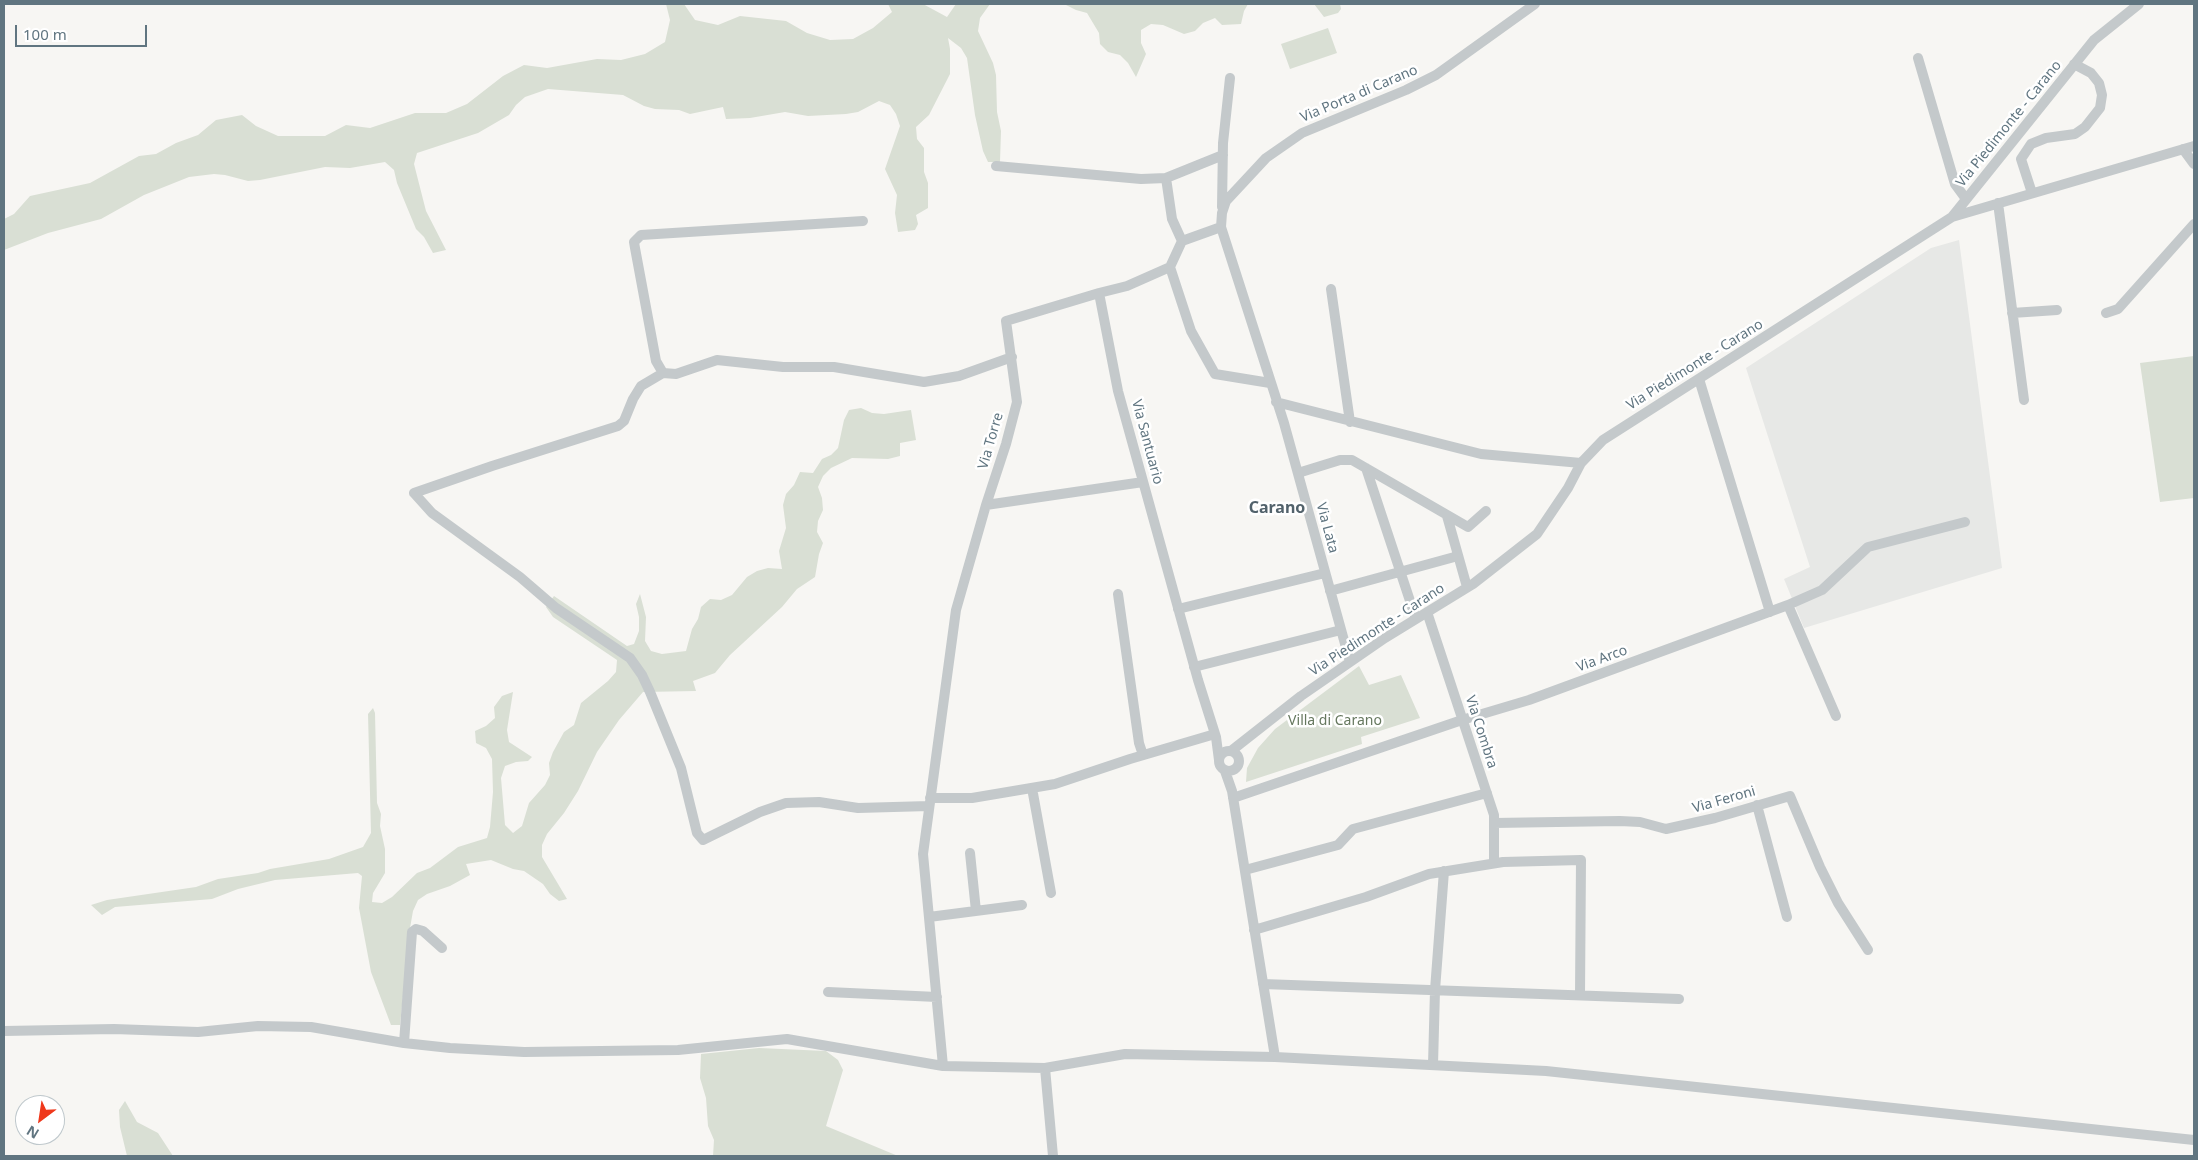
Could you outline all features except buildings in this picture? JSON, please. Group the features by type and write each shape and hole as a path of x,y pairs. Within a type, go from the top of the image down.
{"street":[{"name":"Via Porta di Carano","path":"1276,402 1221,227 1222,213 1226,200 1266,158 1302,133 1406,90 1436,74 1534,4"},
{"name":"Via Piedimonte - Carano","path":"1225,754 1253,735 1301,696 1350,662 1468,587 1538,534 1568,488 1581,463 1603,440 1952,217 2094,40 2139,4"},
{"path":"1918,58 1955,184 1966,199"},
{"path":"2032,193 2022,158 2031,144 2046,138 2075,134 2085,127 2100,108 2102,95 2098,83 2091,73 2074,64"},
{"path":"1222,213 1223,156 1230,78"},
{"path":"1952,217 2194,146"},
{"path":"2183,149 2194,164"},
{"path":"996,166 1141,179 1166,178 1223,156"},
{"path":"1166,178 1172,219 1182,241"},
{"path":"1998,204 2024,400"},
{"path":"663,373 656,361 634,242 637,237 640,235 863,221"},
{"path":"2106,313 2118,309 2194,224"},
{"path":"1099,293 1127,286 1170,267 1182,241 1221,227"},
{"path":"1170,267 1191,331 1215,374 1270,383"},
{"path":"1331,289 1350,422"},
{"name":"Via Torre","path":"943,1066 924,854 929,802 956,610 1017,402 1006,321 1099,293"},
{"name":"Via Santuario","path":"1099,293 1118,391 1194,667 1216,736 1225,754"},
{"path":"2012,313 2057,310"},
{"path":"1012,357 959,376 924,382 834,367 783,367 717,360 676,374 663,373 642,386 633,399 624,421 618,426 414,493 432,513 520,577 541,597 630,658 642,675 678,759 687,788 697,833 703,840 760,812 786,803 819,802 858,808 972,798 1055,784 1143,755 1216,736"},
{"path":"1699,379 1770,612"},
{"path":"1276,402 1481,454 1581,463"},
{"name":"Via Lata","path":"1276,402 1298,473 1350,662"},
{"path":"1298,473 1340,460 1352,460 1468,527 1486,511"},
{"path":"1366,468 1416,619"},
{"path":"986,505 1143,482"},
{"path":"1447,516 1468,587"},
{"name":"Via Arco","path":"1232,794 1529,700 1770,612 1822,590 1868,547 1965,522"},
{"path":"1330,591 1458,556"},
{"path":"1178,608 1325,573"},
{"path":"1118,594 1139,742 1143,755"},
{"path":"1788,605 1836,716"},
{"name":"Via Combra","path":"1427,612 1494,815 1494,863"},
{"path":"1194,667 1341,630"},
{"name":"Via Piedimonte - Carano","path":"1240,760 1253,735"},
{"path":"1225,754 1236,754 1240,760 1239,766 1229,771 1220,766 1225,754"},
{"path":"1229,771 1275,1057"},
{"path":"1032,788 1052,892"},
{"path":"1244,870 1338,845 1353,829 1487,794"},
{"name":"Via Feroni","path":"1494,823 1620,821 1640,822 1666,829 1715,818 1790,796 1820,867 1838,903 1868,950"},
{"path":"1757,805 1787,917"},
{"path":"970,854 976,911"},
{"path":"1254,930 1366,897 1428,874 1494,863 1581,860 1580,995"},
{"path":"1432,1065 1435,990 1444,871"},
{"path":"929,917 1022,905"},
{"path":"404,1042 412,932 416,929 423,932 442,948"},
{"path":"1263,984 1679,999"},
{"path":"828,992 937,997"},
{"path":"4,1031 114,1029 198,1032 258,1026 311,1027 450,1048 524,1052 678,1050 787,1039 943,1066 1045,1068 1125,1054 1275,1057 1546,1071 2194,1140"},
{"path":"1045,1068 1053,1156"}],"shaded area":[{"path":"1959,240 2002,568 1804,628 1784,579 1810,567 1746,368 1931,248"}],"green space":[{"path":"666,4 684,4 695,20 718,25 740,16 786,21 807,33 830,40 853,39 873,28 892,12 888,4 923,4 947,17 956,4 990,4 980,18 978,31 993,63 996,75 997,112 1001,131 1000,162 988,162 983,151 975,115 967,58 961,48 948,38 950,74 929,115 916,127 917,139 924,148 924,172 928,183 928,208 916,215 918,224 915,230 898,232 895,213 897,195 885,169 900,126 896,114 890,105 879,101 858,112 846,114 808,116 785,112 750,118 726,119 723,107 690,114 679,110 655,109 644,106 623,95 548,89 525,97 509,115 478,133 417,153 414,164 426,211 446,250 433,253 424,237 416,229 397,183 394,170 385,162 350,168 325,167 248,181 214,174 189,177 144,195 101,219 48,233 4,250 4,219 14,214 30,196 90,183 139,156 156,154 176,143 198,135 216,120 242,115 256,126 278,136 325,136 346,125 370,128 415,113 446,113 467,104 503,76 524,65 547,68 597,59 621,60 645,54 665,42 670,20"},
{"path":"1064,4 1248,4 1241,24 1222,25 1215,18 1203,23 1195,31 1184,34 1163,25 1151,24 1141,30 1141,43 1146,54 1136,77 1128,63 1120,55 1108,52 1100,44 1099,33 1087,13"},
{"path":"1314,4 1340,4 1341,9 1338,13 1324,17"},
{"path":"1328,28 1337,53 1290,69 1281,44"},
{"path":"2194,356 2194,498 2160,502 2140,363"},
{"path":"861,408 872,413 884,414 911,410 916,440 900,443 900,456 888,459 852,458 831,468 823,476 818,487 822,498 823,510 818,521 817,532 823,543 815,577 797,589 782,607 730,655 715,673 693,681 696,691 643,692 619,720 597,752 578,791 564,813 547,834 542,845 542,857 567,899 559,901 550,894 543,884 524,871 513,869 491,860 466,864 470,875 450,886 427,894 418,900 413,911 410,928 400,1025 391,1025 371,972 359,908 362,876 358,873 275,880 238,889 212,899 115,907 102,915 91,905 107,900 196,887 218,879 329,859 363,847 371,833 368,714 373,708 375,713 377,803 381,814 380,826 385,849 385,873 373,893 372,902 382,903 392,897 417,873 430,868 458,847 487,838 490,827 493,792 492,759 486,748 476,743 475,731 486,726 495,718 494,707 502,696 513,692 507,730 509,742 532,757 528,761 516,762 505,766 501,778 505,825 513,833 522,826 529,803 545,785 550,775 549,763 553,752 564,732 574,725 581,703 616,672 617,660 553,617 546,607 554,596 627,646 634,644 639,631 639,617 636,604 640,594 646,617 645,641 651,651 662,654 686,651 701,607 710,599 721,600 732,595 747,577 757,571 768,568 782,569 779,551 786,528 783,505 786,494 794,485 800,472 813,473 822,459 831,455 838,448 844,420 849,410"},
{"name":"Villa di Carano","path":"1359,666 1369,685 1401,675 1420,718 1361,737 1362,744 1246,782 1247,768 1258,748 1275,729"},
{"path":"759,1048 826,1051 838,1060 843,1070 826,1126 898,1156 713,1156 714,1140 708,1126 706,1098 700,1078 701,1054"},
{"path":"125,1101 137,1122 158,1133 173,1156 127,1156 120,1127 119,1110"}],"district":[{"name":"Carano","path":"1277,508"}]}
